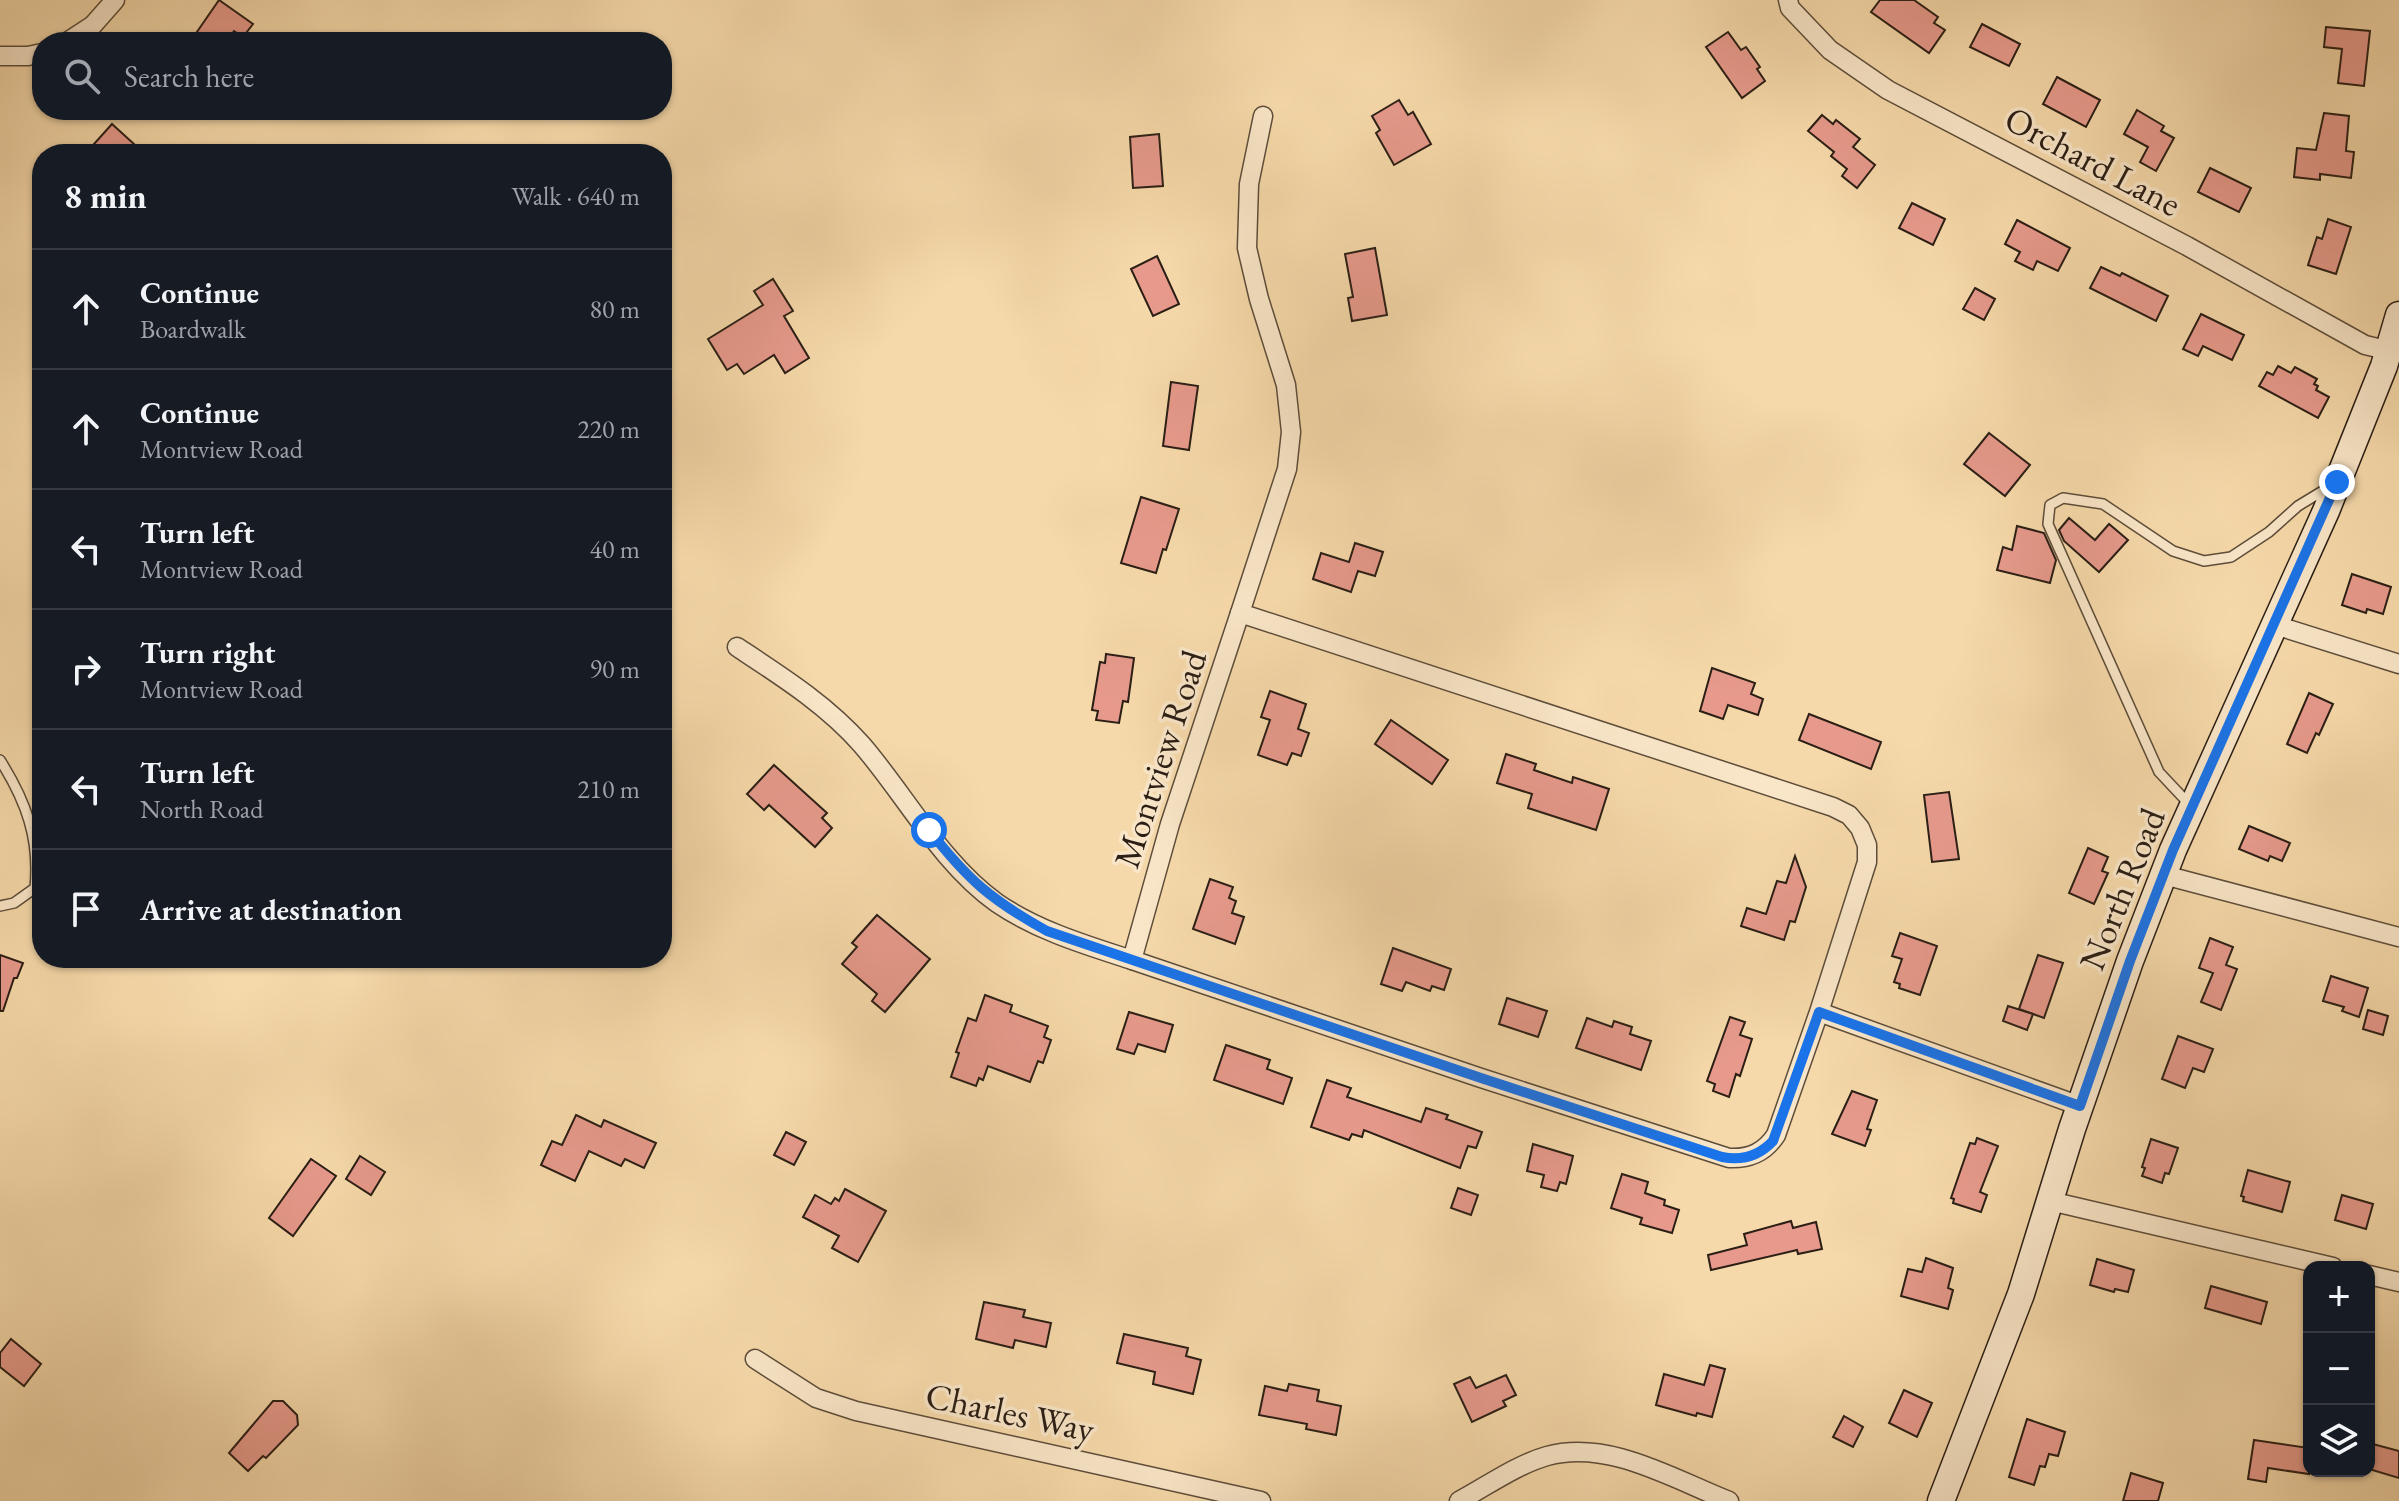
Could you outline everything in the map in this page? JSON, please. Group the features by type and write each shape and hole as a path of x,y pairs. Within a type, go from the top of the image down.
{"main road":[{"name":"North Road","path":"1941,1501 2021,1294 2080,1106 2130,961 2193,807 2394,352 2399,315"}],"street":[{"path":"82,32 93,25 115,0"},
{"name":"Orchard Lane","path":"1788,0 1790,8 1830,50 1888,90 2173,239 2365,345 2394,352"},
{"path":"0,56 32,55"},
{"path":"1240,613 1287,469 1291,432 1286,385 1259,299 1247,248 1247,204 1263,116"},
{"name":"Montview Road","path":"1240,613 1819,802 1849,815 1864,836 1867,862 1819,1012 1776,1135 1768,1146 1743,1158 1729,1158 1132,960 1170,824 1240,613"},
{"path":"2275,625 2399,664"},
{"path":"737,647 795,686 838,721 860,743 964,874 997,903 1047,931 1132,960"},
{"path":"2164,875 2399,937"},
{"path":"1819,1012 2080,1106"},
{"path":"2050,1201 2307,1261"},
{"path":"2375,1276 2399,1282"},
{"name":"Charles Way","path":"755,1359 816,1398 856,1411 1261,1501"},
{"path":"1459,1501 1541,1458 1576,1452 1617,1457 1729,1501"}],"lane":[{"path":"2193,807 2159,772 2048,524 2050,505 2063,498 2103,504 2173,551 2204,561 2231,557 2269,532 2298,506 2337,482"},
{"path":"0,760 20,791 32,830"},
{"path":"0,906 14,903 32,890"}],"building":[{"path":"219,0 253,24 247,32 197,32"},
{"path":"1880,0 1914,0 1938,17 1934,23 1945,30 1929,53 1871,12"},
{"path":"1982,24 2020,44 2009,66 1970,47"},
{"path":"2326,27 2370,31 2364,86 2338,83 2342,49 2324,47"},
{"path":"1728,32 1741,50 1746,47 1760,67 1757,69 1765,81 1742,98 1706,47"},
{"path":"2057,77 2100,100 2086,127 2043,104"},
{"path":"1399,100 1408,115 1413,112 1431,144 1394,165 1376,133 1380,130 1372,116"},
{"path":"2137,110 2164,126 2161,131 2174,138 2156,171 2140,162 2148,147 2124,134"},
{"path":"2324,113 2349,116 2346,151 2354,152 2351,178 2320,174 2320,180 2294,177 2297,148 2316,150"},
{"path":"1822,115 1833,124 1836,120 1860,139 1853,147 1875,165 1857,188 1842,176 1847,169 1831,156 1834,152 1808,131"},
{"path":"112,124 134,144 94,144"},
{"path":"1159,134 1163,186 1133,188 1130,137"},
{"path":"2210,168 2251,188 2239,212 2198,192"},
{"path":"1912,203 1945,219 1933,245 1899,228"},
{"path":"2328,219 2351,227 2336,274 2308,265 2317,237 2322,239"},
{"path":"2017,220 2070,248 2058,271 2037,261 2033,270 2015,261 2020,252 2005,244"},
{"path":"1375,248 1387,315 1352,321 1348,298 1353,297 1345,254"},
{"path":"1157,256 1179,304 1153,316 1131,269"},
{"path":"2101,267 2120,276 2122,273 2168,296 2156,321 2090,288"},
{"path":"773,279 793,311 784,316 809,358 785,373 774,355 744,374 737,364 727,370 708,339 763,305 754,291"},
{"path":"1975,288 1995,299 1984,320 1963,309"},
{"path":"2201,314 2244,335 2232,360 2203,346 2198,356 2183,349"},
{"path":"2278,366 2291,373 2295,367 2317,379 2314,384 2318,386 2316,390 2329,397 2318,418 2259,386 2267,372 2273,375"},
{"path":"1171,382 1198,386 1189,450 1163,446"},
{"path":"1989,433 2030,465 2005,496 1964,464"},
{"path":"1141,497 1179,509 1156,573 1121,563"},
{"path":"2069,518 2095,540 2109,524 2128,540 2099,572 2064,541 2059,530"},
{"path":"2017,526 2044,533 2056,560 2050,583 1997,570 2003,547 2012,550"},
{"path":"1355,543 1383,552 1375,576 1358,571 1351,592 1313,579 1321,553 1349,562"},
{"path":"2352,574 2391,587 2383,614 2367,609 2366,613 2342,605"},
{"path":"1106,654 1134,658 1128,702 1123,701 1119,723 1096,720 1098,711 1092,710 1100,662 1105,663"},
{"path":"1712,668 1755,683 1751,694 1763,699 1758,715 1728,705 1723,719 1700,711"},
{"path":"1270,691 1306,704 1298,729 1309,733 1301,756 1292,753 1287,765 1258,755 1270,720 1261,717"},
{"path":"2309,693 2333,704 2307,753 2287,744"},
{"path":"1809,714 1881,742 1871,769 1799,740"},
{"path":"1391,720 1448,760 1432,784 1375,744"},
{"path":"1506,754 1536,764 1534,770 1572,783 1573,777 1609,789 1596,830 1528,808 1532,794 1497,783"},
{"path":"774,765 827,813 822,818 832,828 815,847 769,805 764,810 747,794"},
{"path":"1949,792 1959,859 1932,862 1924,795"},
{"path":"2249,826 2290,843 2282,861 2270,856 2268,861 2239,849"},
{"path":"2088,848 2108,857 2102,871 2108,873 2094,904 2069,893"},
{"path":"1795,856 1806,887 1795,922 1790,921 1784,940 1741,926 1747,908 1766,914 1777,881 1786,883"},
{"path":"1210,879 1233,887 1229,898 1236,901 1232,913 1244,917 1235,944 1193,929"},
{"path":"877,915 930,959 885,1012 872,1001 877,994 842,964 857,947 852,943"},
{"path":"1900,933 1937,946 1920,995 1899,988 1900,984 1894,982 1902,959 1892,956"},
{"path":"2210,938 2233,947 2226,965 2237,969 2221,1010 2201,1002 2213,973 2199,968"},
{"path":"1393,948 1451,969 1444,990 1432,986 1430,991 1406,982 1402,991 1381,984"},
{"path":"0,955 23,963 17,978 14,978 3,1011 0,1011"},
{"path":"2038,955 2063,963 2044,1018 2019,1009"},
{"path":"2331,976 2368,988 2359,1017 2342,1011 2344,1007 2323,1001"},
{"path":"985,995 1012,1005 1010,1012 1048,1026 1044,1037 1051,1040 1043,1063 1038,1061 1030,1082 988,1066 983,1080 979,1078 976,1086 951,1077 968,1018 976,1021"},
{"path":"1507,998 1547,1011 1538,1037 1499,1024"},
{"path":"2008,1006 2033,1014 2027,1030 2003,1021"},
{"path":"2368,1010 2388,1016 2383,1035 2363,1029"},
{"path":"1129,1012 1173,1025 1165,1052 1138,1044 1134,1054 1117,1049"},
{"path":"1730,1017 1745,1022 1740,1035 1752,1039 1740,1076 1736,1074 1729,1097 1713,1091 1715,1084 1707,1081"},
{"path":"1587,1018 1612,1027 1614,1021 1632,1027 1630,1034 1651,1041 1641,1070 1576,1048"},
{"path":"2178,1036 2213,1049 2204,1072 2193,1068 2185,1088 2162,1079"},
{"path":"1226,1045 1270,1060 1267,1069 1292,1078 1283,1104 1214,1080"},
{"path":"1327,1080 1351,1088 1347,1097 1421,1122 1426,1108 1448,1115 1446,1119 1482,1132 1476,1148 1468,1146 1460,1168 1364,1130 1362,1137 1352,1134 1349,1140 1311,1127"},
{"path":"1852,1091 1877,1100 1865,1146 1832,1134"},
{"path":"576,1115 601,1127 604,1120 656,1143 644,1168 625,1159 621,1166 589,1151 575,1181 541,1165 552,1141 562,1145"},
{"path":"786,1132 806,1142 794,1165 774,1155"},
{"path":"1977,1138 1998,1146 1980,1192 1987,1195 1981,1212 1953,1203 1954,1199 1951,1198 1970,1143 1975,1144"},
{"path":"2151,1139 2178,1148 2169,1174 2165,1173 2162,1183 2142,1176"},
{"path":"1533,1144 1573,1156 1566,1184 1560,1182 1557,1191 1541,1187 1544,1175 1527,1171"},
{"path":"360,1156 385,1172 371,1195 346,1179"},
{"path":"311,1159 336,1176 293,1236 269,1218"},
{"path":"2248,1170 2290,1182 2282,1212 2243,1201 2244,1197 2241,1196"},
{"path":"1622,1174 1648,1182 1645,1193 1665,1200 1664,1205 1679,1210 1672,1233 1640,1224 1642,1218 1611,1208"},
{"path":"1458,1188 1478,1195 1471,1215 1451,1208"},
{"path":"845,1189 886,1211 858,1262 832,1248 839,1236 803,1217 815,1195 831,1204 835,1198 839,1201"},
{"path":"2342,1195 2373,1204 2366,1229 2335,1220"},
{"path":"1791,1221 1793,1228 1816,1222 1822,1249 1798,1254 1797,1250 1711,1270 1708,1255 1747,1245 1744,1234"},
{"path":"1926,1258 1953,1268 1948,1288 1953,1290 1948,1309 1901,1296 1908,1269 1922,1272"},
{"path":"2097,1259 2134,1270 2128,1292 2115,1289 2114,1292 2090,1285"},
{"path":"2211,1286 2267,1302 2261,1324 2205,1308"},
{"path":"984,1302 1025,1310 1023,1317 1051,1323 1046,1347 1015,1340 1013,1348 976,1339"},
{"path":"1124,1334 1188,1348 1186,1356 1201,1360 1193,1394 1153,1384 1155,1372 1117,1363"},
{"path":"11,1339 41,1364 24,1386 0,1367 0,1353"},
{"path":"1710,1365 1725,1369 1712,1417 1656,1405 1664,1374 1704,1385"},
{"path":"1506,1375 1516,1395 1503,1401 1506,1406 1472,1422 1454,1384 1470,1377 1476,1388"},
{"path":"1289,1384 1319,1390 1317,1401 1341,1406 1336,1435 1306,1429 1307,1424 1259,1415 1265,1386 1287,1391"},
{"path":"1904,1390 1932,1403 1917,1437 1889,1423"},
{"path":"273,1401 283,1401 297,1415 298,1425 266,1458 263,1456 248,1471 229,1453"},
{"path":"1844,1416 1863,1427 1853,1447 1833,1437"},
{"path":"2027,1419 2065,1432 2058,1456 2049,1454 2045,1467 2040,1466 2034,1485 2009,1477"},
{"path":"2254,1440 2303,1447 2303,1473 2268,1468 2266,1482 2248,1479"},
{"path":"2375,1445 2399,1451 2399,1478 2375,1471"},
{"path":"2131,1473 2163,1483 2158,1501 2123,1501"}],"route":[{"path":"929,830 979,888 997,903 1047,931 1722,1157 1750,1157 1773,1141 1819,1012 2080,1106 2130,961 2173,850 2337,482"}]}
